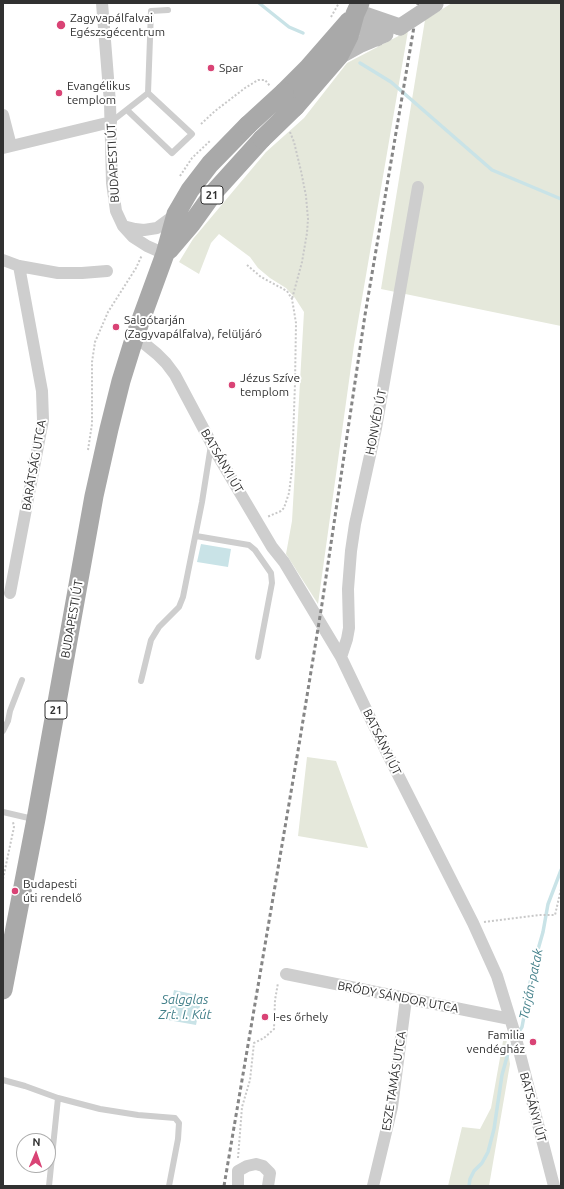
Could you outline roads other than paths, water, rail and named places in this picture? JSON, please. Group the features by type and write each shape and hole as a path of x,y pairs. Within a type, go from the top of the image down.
{"main road":[{"path":"339,56 359,45 400,27 436,3"},
{"path":"358,8 368,16 400,27"},
{"path":"358,8 356,24 377,38"},
{"name":"21","path":"166,254 192,223 215,191 262,139 295,107 339,56 349,36 358,8"},
{"name":"BUDAPESTI ÚT","path":"3,990 36,819 94,496 110,422 135,336 166,254 176,214 190,190 210,164 248,126 278,91 308,68 358,8"}],"street":[{"name":"BUDAPESTI ÚT","path":"102,3 111,122 112,183 116,211 123,226 139,242 166,254"},
{"path":"3,115 7,147 111,122"},
{"name":"HONVÉD ÚT","path":"341,657 347,639 348,589 351,551 359,504 376,428 418,187"},
{"name":"BUDAPESTI ÚT","path":"123,226 135,230 157,228 176,214"},
{"path":"3,260 19,266 58,273 107,271"},
{"name":"BARÁTSÁG UTCA","path":"10,594 43,420 42,391 19,266"},
{"name":"BATSÁNYI ÚT","path":"135,336 157,354 175,375 211,444 341,657 473,923 497,976 514,1031 554,1186"},
{"name":"BRÓDY SÁNDOR UTCA","path":"286,974 510,1019"},
{"name":"ESZE TAMÁS UTCA","path":"372,1186 392,1107 406,999"},
{"path":"238,1186 238,1171 247,1166 256,1164 263,1166 270,1173 268,1186"}],"lane":[{"path":"127,110 172,153 192,134 148,93 150,11 168,10"},
{"path":"111,122 148,93"},
{"path":"141,681 151,640 159,627 179,607 184,597 202,502 211,444"},
{"path":"196,536 249,545 255,550 271,573 272,583 258,657"},
{"path":"3,731 22,680"},
{"path":"3,812 36,819"},
{"path":"3,1080 58,1098 100,1109 175,1118 179,1123 178,1139 169,1186"},
{"path":"48,1186 58,1098"}],"water":[{"path":"201,544 231,549 228,567 197,562"},
{"name":"Salgglas Zrt. I. Kút","path":"174,990 202,996 196,1025 168,1020"}],"waterway":[{"path":"259,3 289,27 303,33"},
{"path":"360,63 391,82 492,170 561,199"},
{"name":"Tarján-patak","path":"518,1033 522,1027 533,967 543,932 548,904 561,870"},
{"name":"Tarján-patak","path":"469,1186 470,1179 474,1171 482,1163 488,1152 494,1129 502,1075 508,1053 514,1042"}],"railway":[{"path":"224,1186 299,745 322,604 365,315 418,3"}],"place":[{"name":"Zagyvapálfalvai Egészsgécentrum","path":"61,25"},
{"name":"Spar","path":"211,68"},
{"name":"Evangélikus templom","path":"59,93"},
{"name":"Salgótarján (Zagyvapálfalva), felüljáró","path":"116,327"},
{"name":"Jézus Szíve templom","path":"232,385"},
{"name":"Budapesti úti rendelő","path":"15,891"},
{"name":"I-es őrhely","path":"265,1017"},
{"name":"Familia vendégház","path":"533,1042"}]}
